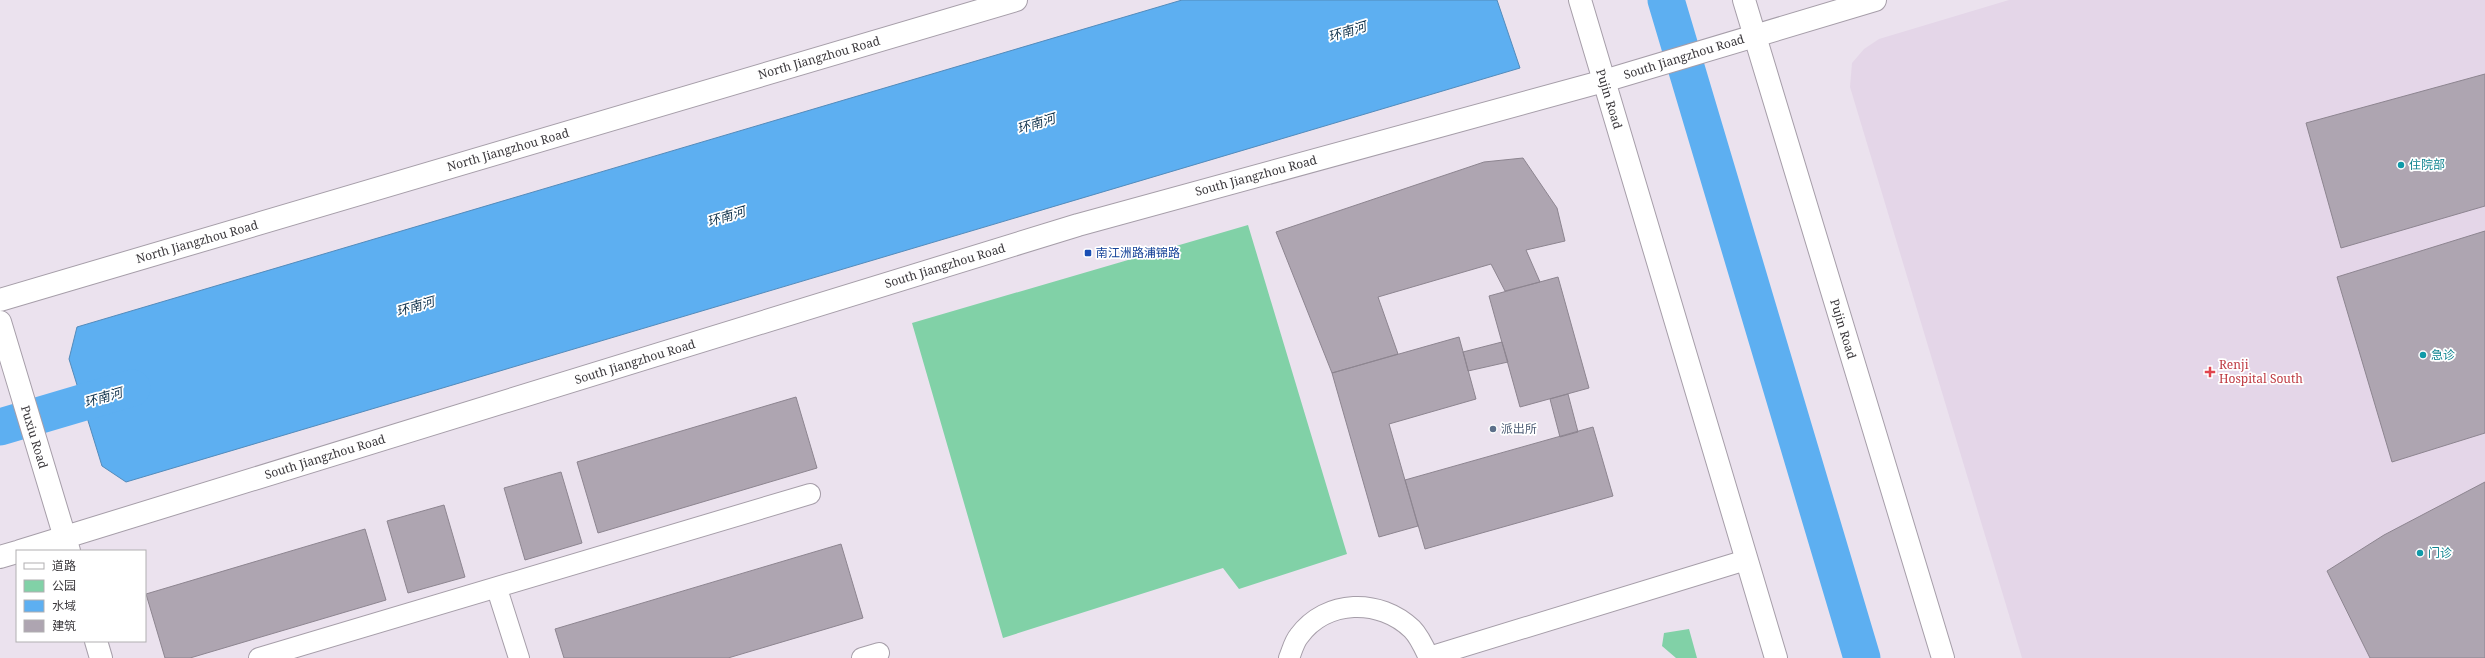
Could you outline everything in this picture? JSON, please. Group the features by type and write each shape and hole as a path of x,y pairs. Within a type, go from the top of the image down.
{"street":[{"name":"North Jiangzhou Road","path":"0,300 1016,0"},
{"name":"Pujin Road","path":"1580,0 1776,658"},
{"name":"Pujin Road","path":"1744,0 1943,658"},
{"name":"South Jiangzhou Road","path":"25,550 67,544 1078,225 1604,81 1875,0"},
{"name":"Puxiu Road","path":"2,330 67,544"},
{"name":"South Jiangzhou Road","path":"0,557 16,552"},
{"path":"96,642 101,658"}],"lane":[{"path":"259,658 497,589 810,494"},
{"path":"1289,658 1298,636 1312,622 1336,609 1362,606 1389,612 1413,629 1429,658 1746,560"},
{"path":"497,589 519,658"}],"shaded area":[{"name":"Renji Hospital South","path":"2009,0 2485,0 2485,658 2022,658 1850,87 1852,63 1864,49 1879,39"}],"green space":[{"path":"1248,225 1347,554 1239,589 1223,568 1003,638 912,323"},
{"path":"1689,629 1697,658 1676,658 1662,646 1664,633"}],"water":[{"path":"1182,0 1497,0 1520,68 126,482 102,466 69,359 77,327"}],"building":[{"name":"住院部","path":"2485,74 2485,206 2341,248 2306,123"},
{"path":"1523,158 1557,208 1565,241 1526,250 1540,282 1505,291 1491,264 1378,297 1398,354 1332,373 1276,232 1484,162"},
{"name":"急诊","path":"2485,231 2485,433 2392,462 2337,277"},
{"path":"1558,277 1589,388 1520,407 1489,296"},
{"path":"1459,337 1476,399 1389,424 1418,526 1379,537 1332,373"},
{"path":"1502,342 1508,362 1468,371 1463,352"},
{"path":"1568,394 1578,432 1560,437 1550,399"},
{"path":"796,397 817,468 598,533 577,462"},
{"path":"1593,427 1613,496 1425,549 1405,480"},
{"path":"561,472 582,543 525,560 504,488"},
{"name":"门诊","path":"2485,482 2485,658 2370,658 2327,571 2384,535"},
{"path":"444,505 465,577 408,593 387,521"},
{"path":"365,529 386,600 190,658 165,658 146,594"},
{"path":"841,544 863,618 728,658 564,658 555,629"}],"waterway":[{"path":"1666,0 1862,658"},
{"name":"环南河","path":"0,427 132,388"}],"place":[{"name":"住院部","path":"2401,165"},
{"name":"南江洲路浦锦路","path":"1088,253"},
{"name":"急诊","path":"2423,355"},
{"name":"Renji Hospital South","path":"2210,372"},
{"name":"派出所","path":"1493,429"},
{"name":"门诊","path":"2420,553"}]}
